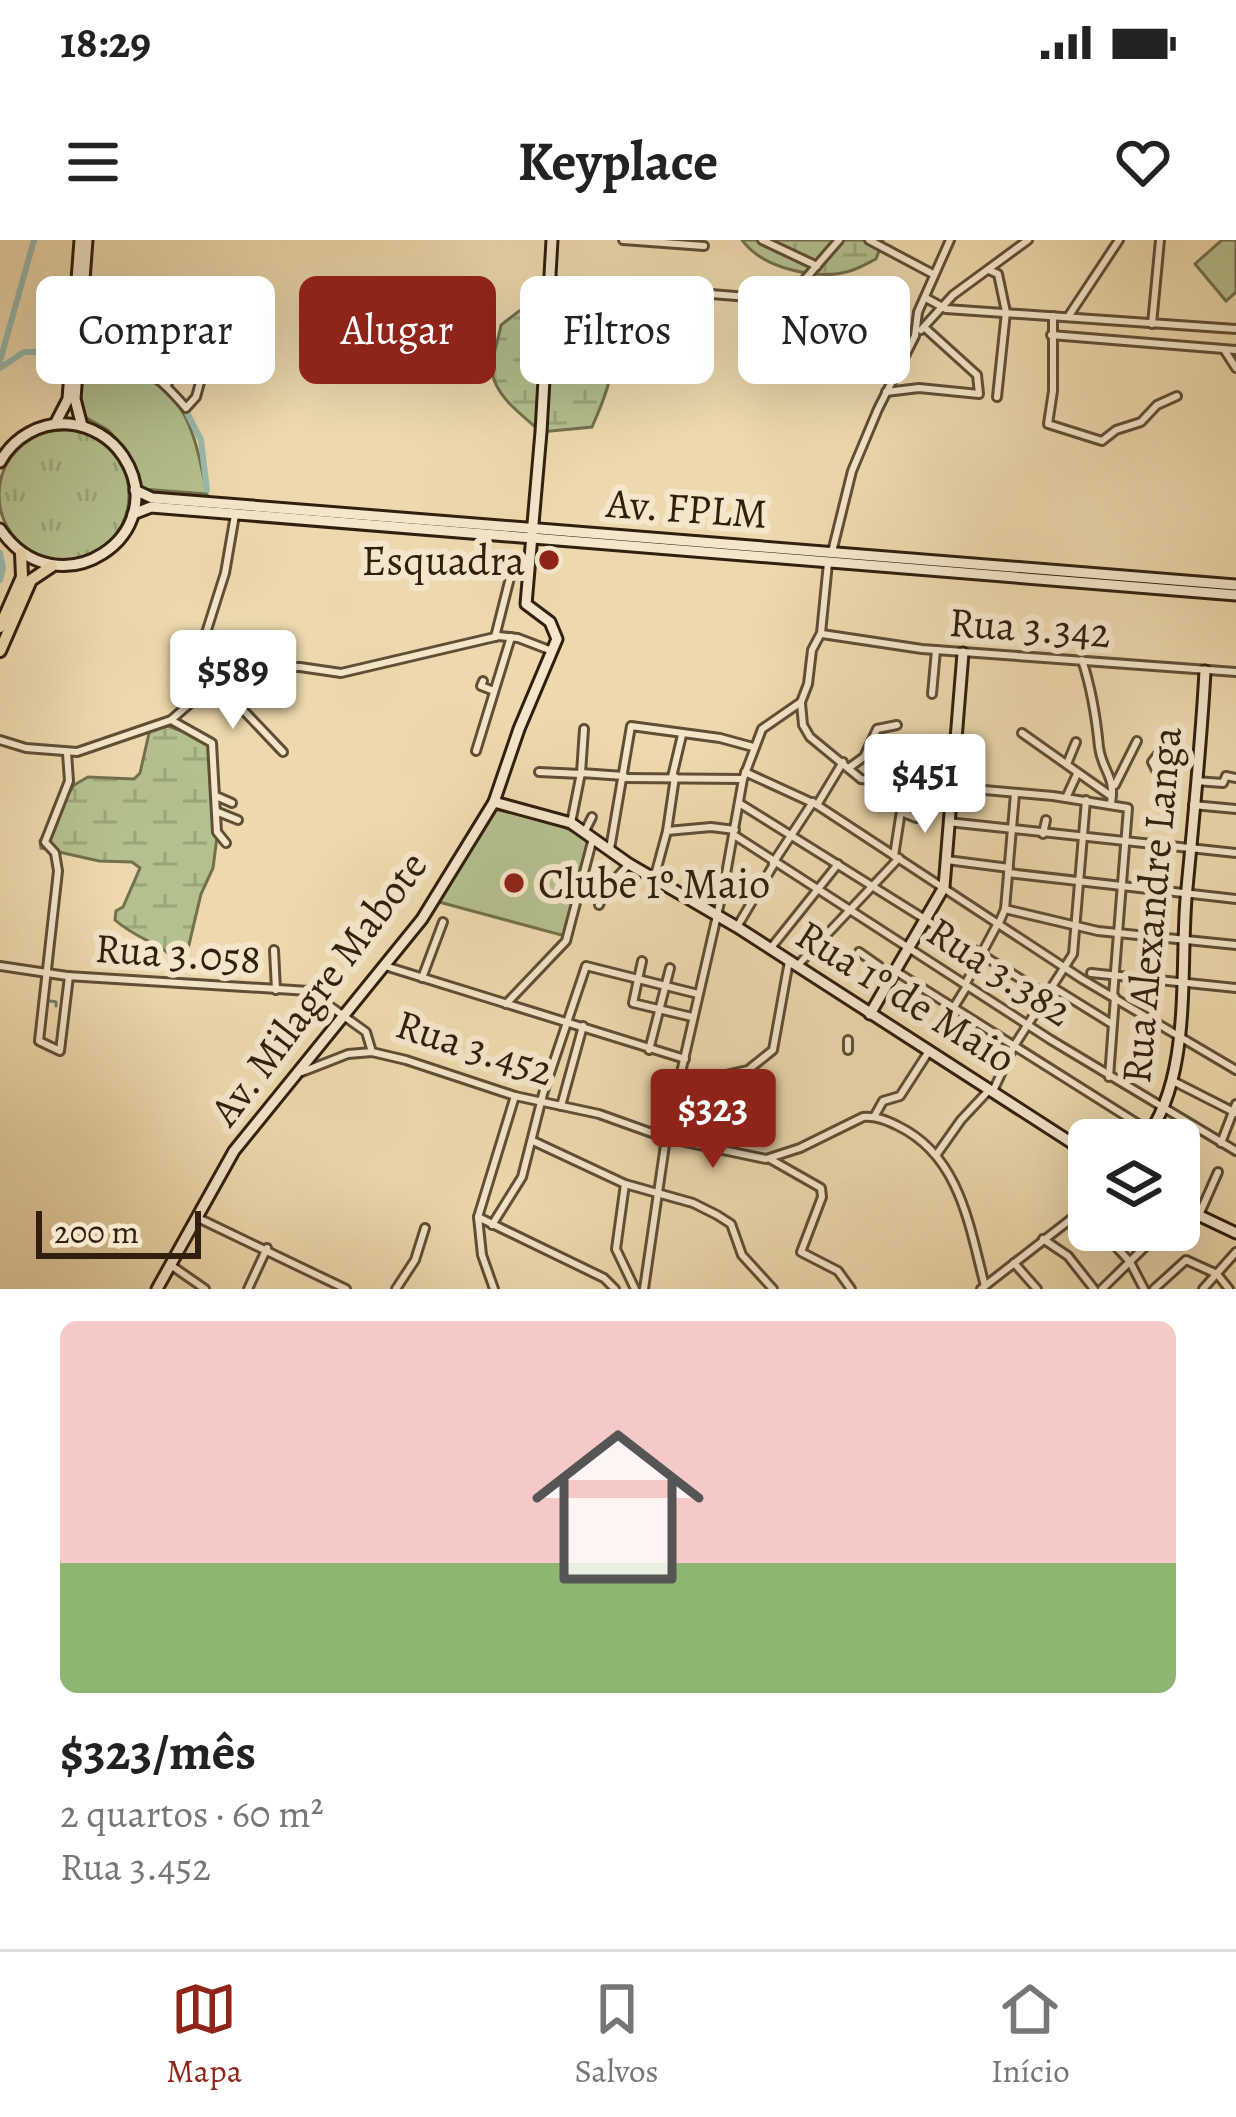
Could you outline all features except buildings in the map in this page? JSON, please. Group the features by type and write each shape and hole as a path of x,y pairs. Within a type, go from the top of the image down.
{"main road":[{"path":"0,651 24,569 21,553"},
{"path":"6,621 32,580 52,566"}],"street":[{"path":"82,276 84,240"},
{"path":"55,424 68,399 84,240"},
{"path":"549,276 552,240"},
{"path":"623,240 704,246"},
{"path":"762,240 817,266"},
{"path":"714,293 790,298 839,240"},
{"path":"869,240 933,274"},
{"path":"950,240 924,297 915,336 845,490 830,558 821,634 812,650 801,702 804,728 861,779 1112,800"},
{"path":"915,336 940,307 1028,240"},
{"path":"1068,316 1119,240"},
{"path":"1160,240 1155,325 1166,343"},
{"path":"989,269 998,274 1006,312 997,397"},
{"path":"924,297 940,307 1236,329"},
{"path":"1053,315 1049,425 1102,441 1115,430 1141,422 1157,405 1177,396"},
{"path":"886,392 919,388 979,394 978,378 969,366 924,327"},
{"path":"1052,335 1236,350"},
{"path":"1224,348 1236,368"},
{"path":"76,384 82,426"},
{"path":"167,385 188,406 200,384"},
{"path":"0,740 67,753 171,720 217,680 255,666 339,673 494,637 511,637 552,651 557,639 550,622 526,604 528,535 544,384"},
{"path":"0,462 27,434 55,424 82,426 108,439 118,450 135,490 126,531 101,556 86,563 52,566 21,553 0,529"},
{"name":"Av. FPLM","path":"135,490 152,498 528,535 1236,585"},
{"path":"133,514 151,507 528,535"},
{"path":"235,515 225,573 199,647 202,662 283,752"},
{"name":"Av. FPLM","path":"528,535 556,531 830,558"},
{"path":"494,637 514,562"},
{"name":"Av. FPLM","path":"1118,580 1236,595"},
{"name":"Rua 3.342","path":"821,634 963,653 1236,672"},
{"path":"476,751 511,637"},
{"path":"932,694 936,650"},
{"name":"Av. Milagre Mabote","path":"158,1289 234,1151 422,919 494,802 552,651"},
{"path":"870,1014 944,887 963,653"},
{"path":"1082,660 1094,696 1100,753 1115,784"},
{"name":"Rua Alexandre Langa","path":"1158,1119 1179,1038 1182,941 1205,670"},
{"path":"483,681 481,686 494,691"},
{"path":"644,1289 666,1138 744,776 766,724 801,702"},
{"path":"171,720 212,743 217,832 226,842"},
{"path":"737,927 790,834 846,764 864,757 877,729 897,725"},
{"path":"610,850 632,726 753,747"},
{"path":"571,823 584,729"},
{"path":"1022,733 1128,808 1109,1077"},
{"path":"655,879 668,831 682,735"},
{"path":"1112,800 1137,741"},
{"path":"1067,764 1076,742"},
{"path":"67,753 69,781 45,842 55,853 58,871 39,1041 60,1051 69,976"},
{"path":"539,772 744,776 815,803 1236,1070"},
{"path":"1066,797 1078,772"},
{"path":"1196,781 1223,783 1226,776 1236,778"},
{"path":"680,1080 698,1081 748,1070 773,1050 793,964 897,857 904,784"},
{"path":"954,1007 1005,909 1015,794"},
{"path":"216,796 232,803"},
{"path":"937,1154 992,1090 1014,1046 1068,967 1077,926 1086,800"},
{"name":"Rua 1º de Maio","path":"494,802 571,823 1068,1140"},
{"path":"739,803 1048,996"},
{"path":"1193,805 1236,809"},
{"path":"218,812 238,820"},
{"path":"902,812 916,818"},
{"path":"506,1004 566,941 592,817"},
{"path":"1043,834 1046,820"},
{"path":"948,822 1236,853"},
{"path":"668,831 700,827 734,833"},
{"name":"Rua 3.382","path":"734,833 773,863 1109,1077 1236,1151"},
{"path":"947,860 1080,882 1236,899"},
{"path":"599,905 604,890 629,864"},
{"path":"770,949 838,864"},
{"path":"1005,909 1118,934 1236,945"},
{"path":"422,978 443,922"},
{"path":"274,950 276,989"},
{"path":"859,952 879,966"},
{"path":"642,961 632,1001 692,1017"},
{"path":"492,1225 517,1188 588,965 637,982 698,994"},
{"path":"385,966 685,1058"},
{"name":"Rua 3.058","path":"0,967 69,976 309,991 344,1016"},
{"path":"649,1050 670,968"},
{"path":"897,972 1123,1119"},
{"path":"1091,974 1236,988"},
{"path":"1054,988 1113,1025"},
{"name":"Rua 3.452","path":"344,1016 369,1034 372,1052 515,1096 613,1118 666,1138 770,1159 821,1188 822,1197 801,1252 832,1266 851,1289"},
{"path":"561,1106 583,1026"},
{"path":"848,1040 848,1050"},
{"path":"874,1117 883,1101 899,1096 928,1051"},
{"path":"293,1075 349,1054 372,1052"},
{"path":"1171,1079 1235,1109 1221,1143"},
{"path":"494,1289 482,1255 478,1217 515,1096"},
{"path":"770,1159 848,1123 874,1117 906,1130 937,1154 961,1200 983,1287 1068,1222"},
{"path":"532,1141 625,1184 703,1207 731,1224 742,1255 773,1289"},
{"path":"1200,1213 1218,1172"},
{"path":"625,1184 615,1243 634,1289"},
{"path":"1200,1215 1236,1233"},
{"path":"478,1217 604,1278 615,1289"},
{"path":"197,1218 346,1289"},
{"path":"396,1289 415,1260 425,1228"},
{"path":"1043,1239 1068,1256 1098,1289 1141,1251"},
{"path":"248,1289 267,1248"},
{"path":"1120,1251 1144,1289"},
{"path":"1203,1289 1236,1252"},
{"path":"1154,1289 1186,1260 1217,1274 1229,1289"},
{"path":"1015,1263 1037,1289"},
{"path":"172,1267 205,1289"}],"green space":[{"path":"742,240 883,240 876,259 850,271 822,274 776,265"},
{"path":"1222,240 1236,240 1236,292 1226,301 1195,264"},
{"path":"519,311 520,384 608,384 592,427 541,432 499,390 496,348 501,325"},
{"path":"80,384 159,386 185,416 207,494 142,489 126,450 108,430 83,416 78,403"},
{"path":"64,430 89,435 110,449 124,470 129,495 124,520 110,541 89,555 64,560 39,555 18,541 4,520 -1,495 4,470 18,449 39,435"},
{"path":"168,726 209,741 220,813 213,868 201,894 183,970 168,953 115,920 140,868 132,862 99,861 41,848 40,841 74,785 88,777 134,779 140,773 150,729"},
{"name":"Clube 1º Maio","path":"494,809 553,821 590,843 565,936 439,902"}],"waterway":[{"path":"0,361 34,240"},
{"path":"0,368 24,352 36,352"},
{"path":"185,409 201,440 207,490"},
{"path":"0,552 0,580"},
{"path":"0,553 0,580"},
{"path":"45,1000 56,1006"}],"place":[{"name":"Esquadra","path":"549,560"},
{"name":"Clube 1º Maio","path":"514,883"}]}
